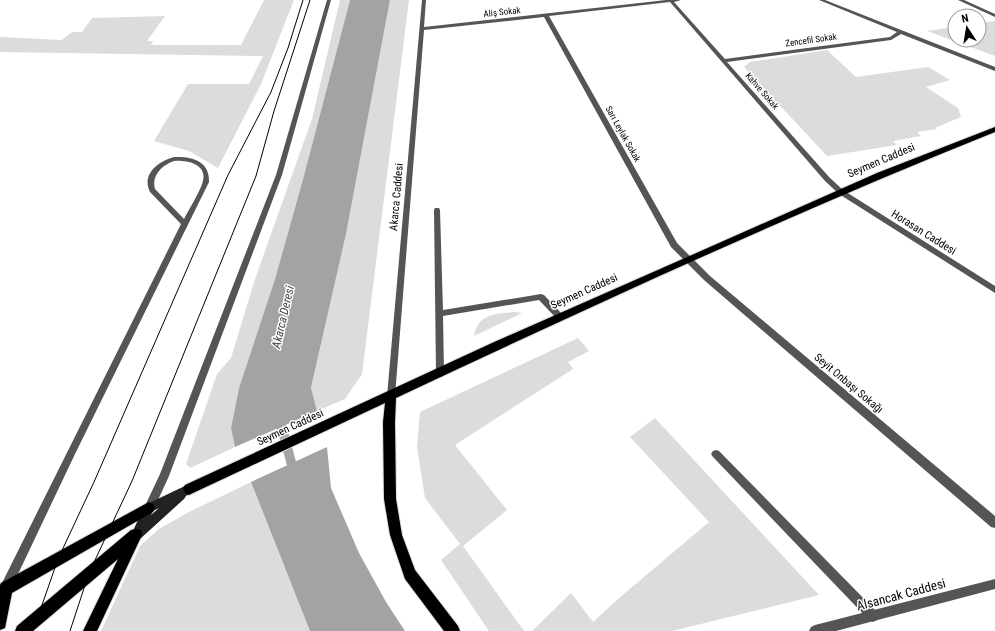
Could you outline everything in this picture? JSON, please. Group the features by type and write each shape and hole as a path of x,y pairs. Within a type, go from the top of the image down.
{"main road":[{"name":"Seymen Caddesi","path":"3,590 148,508 560,317 840,192 995,129"},
{"path":"391,396 389,422 390,499 396,535 410,574 453,631"},
{"name":"Seymen Caddesi","path":"22,631 189,489"},
{"path":"90,631 148,508"},
{"path":"0,623 3,590"}],"street":[{"path":"148,508 164,476 279,175 329,0"},
{"name":"Akarca Caddesi","path":"391,396 424,0"},
{"name":"Aliş Sokak","path":"422,29 679,0"},
{"path":"821,0 995,69"},
{"path":"960,0 995,16"},
{"name":"Kahve Sokak","path":"671,1 840,192"},
{"name":"Sarı Leylak Sokak","path":"546,15 674,245 688,260"},
{"name":"Zencefil Sokak","path":"723,61 891,38 900,32"},
{"path":"3,590 184,224 207,177 204,168 200,164 182,158 167,161 163,164 152,175 149,184 152,190 184,224"},
{"name":"Horasan Caddesi","path":"840,192 995,290"},
{"path":"437,210 440,373"},
{"name":"Seyit Onbaşı Sokağı","path":"688,260 995,523"},
{"path":"438,314 541,297 560,317"},
{"path":"716,454 873,616"},
{"name":"Alsancak Caddesi","path":"815,631 995,584"}],"shaded area":[{"path":"264,0 294,0 261,84 218,168 189,151 154,141 188,84 249,84 263,56 0,52 0,37 62,40 72,32 82,32 92,18 165,16 147,41 153,41 151,45 241,45"},
{"path":"340,0 350,0 275,279 239,388 231,428 235,447 190,468 186,464 217,374 231,358 255,279 312,119"},
{"path":"390,0 409,0 362,374 345,399 317,411 311,389 346,234"},
{"path":"995,21 995,56 973,48 987,48 987,22"},
{"path":"947,28 947,38 927,31"},
{"path":"827,50 856,77 928,67 950,80 926,87 958,108 961,117 935,128 937,129 917,132 921,136 893,141 897,145 827,156 744,67 750,62"},
{"path":"515,312 522,313 474,336 479,323 489,316"},
{"path":"578,338 589,351 568,362 573,369 455,445 507,510 463,546 524,631 489,631 441,560 460,544 425,498 417,447 420,412"},
{"path":"655,418 819,595 672,631 532,631 571,593 593,622 619,598 709,522 630,437"},
{"path":"251,482 310,631 101,631 140,546 159,529 187,513"}],"water":[{"path":"350,0 390,0 346,234 311,388 317,411 235,447 231,428 239,388 275,279"},
{"path":"327,447 331,488 359,553 386,602 405,631 310,631 251,482"}],"waterway":[{"name":"Akarca Deresi","path":"279,417 294,473"}],"tram line":[{"path":"33,631 58,559 94,482 228,175 271,92 288,48 303,0"},
{"path":"70,631 89,573 132,481 256,176 274,111 310,0"}]}
